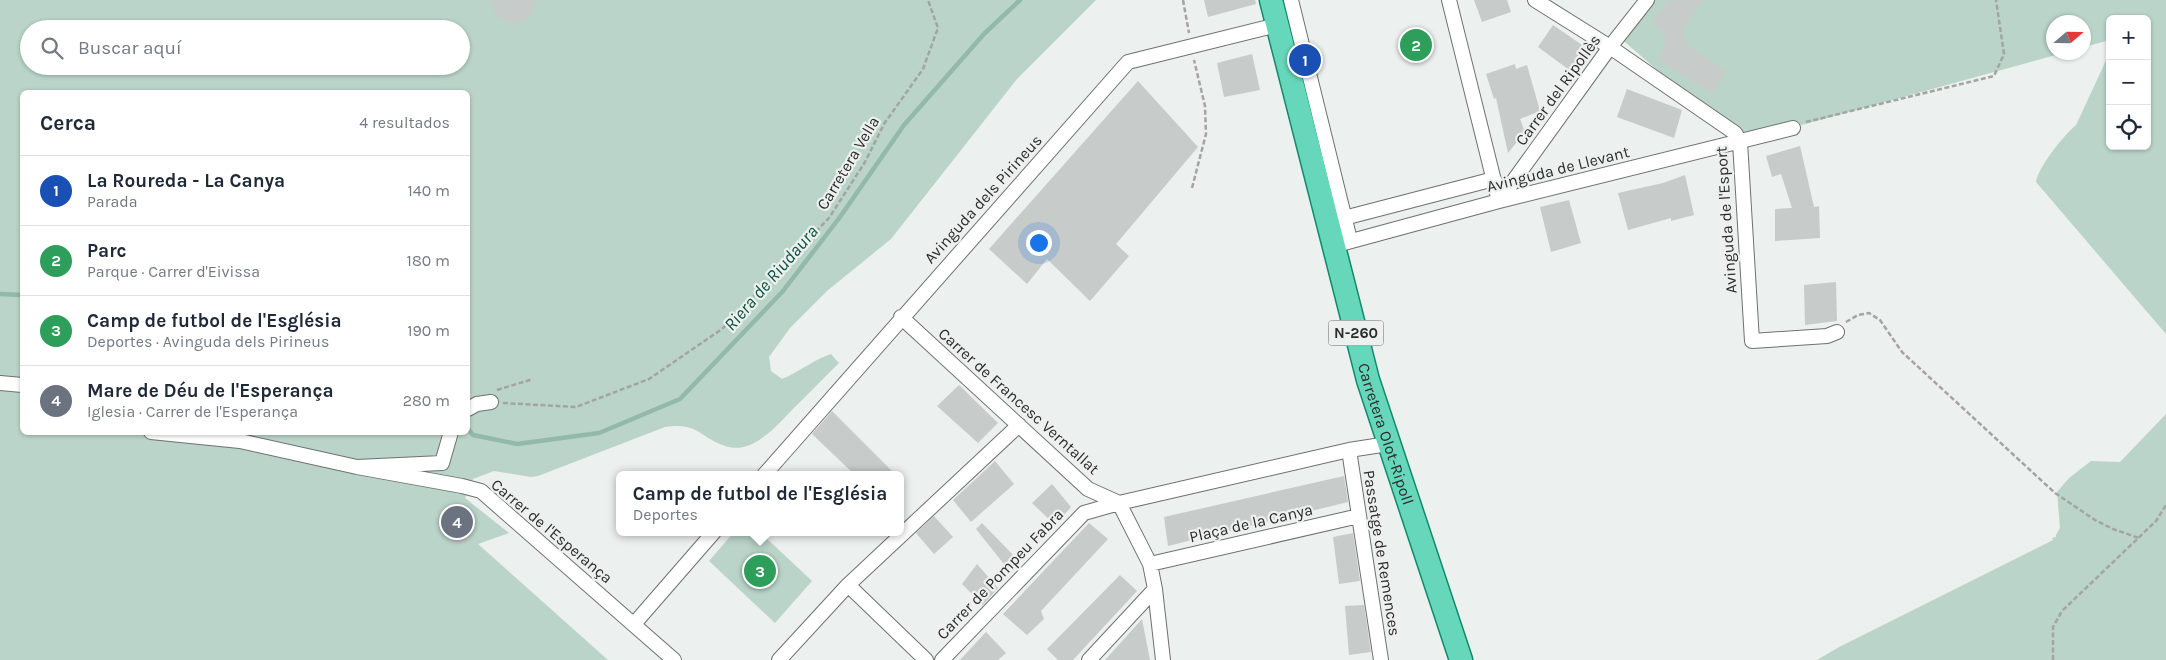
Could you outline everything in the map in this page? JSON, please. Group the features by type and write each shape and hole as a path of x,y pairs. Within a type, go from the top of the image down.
{"main road":[{"name":"Carretera Olot-Ripoll","path":"1271,0 1341,243 1368,380 1461,660"}],"street":[{"path":"1290,0 1344,218 1341,243"},
{"path":"1449,0 1499,201"},
{"name":"Avinguda de l'Esport","path":"1535,0 1553,5 1610,47 1736,132 1740,142 1752,341 1827,336 1837,332"},
{"name":"Carrer del Ripollès","path":"1499,201 1610,47 1647,0"},
{"name":"Avinguda dels Pirineus","path":"767,471 901,317 1128,62 1277,25"},
{"name":"Avinguda de Llevant","path":"1341,243 1499,201 1793,128"},
{"name":"Avinguda de Llevant","path":"1344,218 1494,179"},
{"name":"Carrer de Francesc Verntallat","path":"901,317 1088,489 1119,503"},
{"path":"0,383 20,385"},
{"path":"904,533 1019,425"},
{"path":"181,435 240,441 357,467 442,462 450,435"},
{"path":"1163,660 1155,589 1150,564 1119,503 1349,450 1388,444"},
{"name":"Passatge de Remences","path":"1349,450 1381,660"},
{"name":"Carrer de l'Esperança","path":"357,467 462,486 481,492 674,660"},
{"name":"Carrer de Pompeu Fabra","path":"942,660 1084,513 1119,503"},
{"name":"Plaça de la Canya","path":"1150,564 1359,516"},
{"path":"634,624 711,536"},
{"path":"779,660 848,585 900,536"},
{"path":"848,585 926,660"},
{"path":"1089,660 1155,589"}],"path":[{"name":"Carretera Vella","path":"479,405 576,407 649,379 722,330 830,218 860,170 884,124 922,68 938,28 928,0"},
{"path":"1183,0 1191,46 1205,106 1206,134 1192,188"},
{"path":"1793,128 1804,123 1994,76 2004,54 1996,0"},
{"path":"1837,332 1847,320 1858,315 1869,313 1880,320 1902,352 2055,493 2095,520 2139,538"},
{"path":"479,405 500,387 533,379"},
{"path":"2053,660 2053,627 2062,611 2156,521 2166,505"}],"green space":[{"path":"0,0 1096,0 1017,79 891,239 827,291 790,328 769,357 771,371 782,379 831,354 839,363 775,427 757,442 736,448 716,442 692,428 665,427 538,476 531,477 494,471 473,479 465,498 509,533 478,544 608,660 0,660"},
{"path":"1650,0 2166,0 2166,334 2036,182 2047,160 2059,143 2076,125 2106,61 2106,150 2151,150 2151,15 2106,15 2106,41 2091,45 2091,15 2046,15 2046,58 1740,142 1618,36"},
{"path":"2166,414 2166,660 1817,660 1839,647 2053,540 2052,538 2056,537 2060,528 2057,492 2069,478 2091,461 2120,462"},
{"path":"731,536 764,536 812,581 775,623 709,561"}],"building":[{"path":"492,0 536,0 532,13 525,20 516,23 506,22 499,17 493,10"},
{"path":"1204,0 1255,0 1256,4 1208,17"},
{"path":"1474,0 1507,0 1511,12 1482,22"},
{"path":"1670,0 1703,0 1682,29 1685,43 1727,72 1712,93 1659,60 1665,46 1663,32 1652,22"},
{"path":"1553,25 1588,49 1572,72 1538,47"},
{"path":"1252,54 1260,90 1224,97 1217,63"},
{"path":"1515,64 1516,69 1527,65 1540,111 1520,119 1525,132 1508,153 1496,98 1494,99 1486,74"},
{"path":"1138,81 1198,147 1116,244 1129,256 1090,301 1047,259 1027,284 989,249"},
{"path":"1627,89 1682,110 1674,138 1617,117"},
{"path":"1800,146 1814,207 1819,206 1820,238 1775,241 1775,209 1792,208 1781,174 1772,177 1766,156"},
{"path":"1685,175 1694,215 1671,221 1671,218 1628,230 1618,193 1663,183"},
{"path":"1569,200 1581,243 1551,252 1540,207"},
{"path":"1836,282 1837,321 1805,325 1804,285"},
{"path":"959,385 998,423 978,443 937,406"},
{"path":"832,411 892,471 851,471 812,434"},
{"path":"995,461 1014,484 971,522 953,500"},
{"path":"1344,476 1348,502 1168,546 1164,517"},
{"path":"1052,484 1071,507 1055,525 1032,503"},
{"path":"462,504 469,536 468,541 458,544 452,542 446,509"},
{"path":"934,516 953,537 934,554 916,533"},
{"path":"982,523 1020,562 1011,573 976,529"},
{"path":"1089,523 1108,539 1041,611 1044,619 1027,635 1003,614"},
{"path":"1353,533 1360,581 1339,584 1333,537"},
{"path":"977,564 998,588 983,605 962,584"},
{"path":"1120,575 1137,591 1073,660 1058,660 1047,649"},
{"path":"1364,605 1371,652 1349,655 1345,606"},
{"path":"1142,619 1150,660 1105,660"},
{"path":"986,632 1006,653 998,660 960,660"}],"waterway":[{"name":"Riera de Riudaura","path":"470,431 473,435 517,444 599,433 680,399 783,291 840,217 904,125 984,34 1020,0"},
{"name":"Riera de Riudaura","path":"0,294 20,295"}],"place":[{"name":"Parc","path":"1416,45"},
{"name":"La Roureda - La Canya","path":"1305,60"},
{"name":"Mare de Déu de l'Esperança","path":"457,522"},
{"name":"Camp de futbol de l'Església","path":"760,571"}]}
